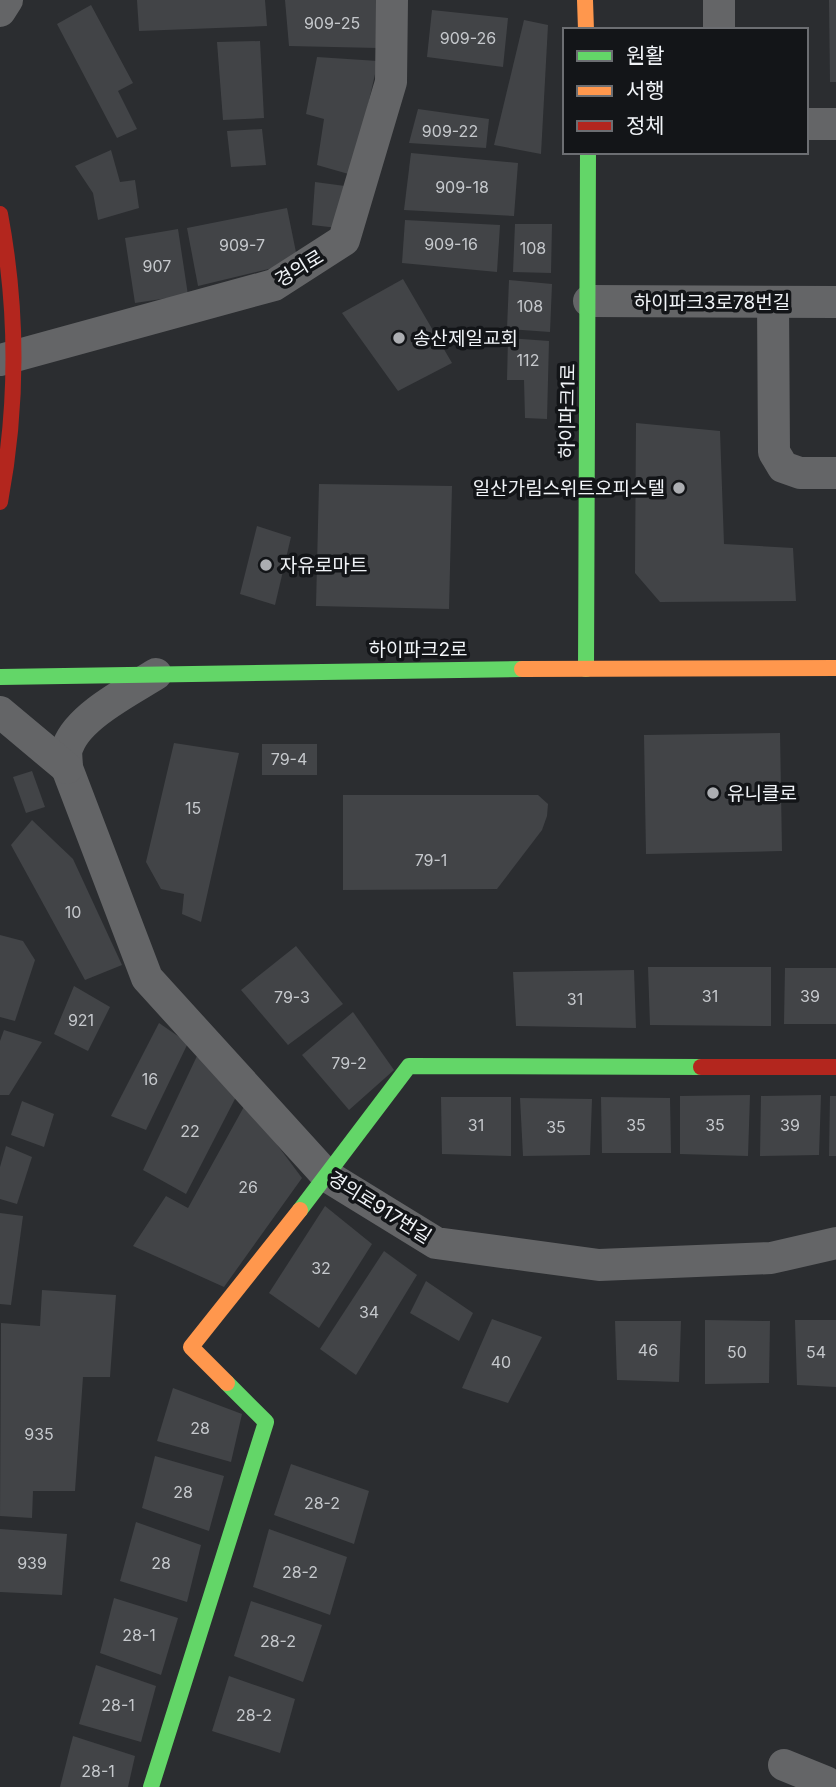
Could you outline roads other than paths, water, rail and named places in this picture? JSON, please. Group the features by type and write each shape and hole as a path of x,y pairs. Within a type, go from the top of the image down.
{"street":[{"path":"0,11 7,0"},
{"name":"경의로","path":"7,358 274,285 344,240 391,82 392,0"},
{"path":"586,0 586,28"},
{"path":"719,0 719,28"},
{"path":"808,124 836,124"},
{"name":"하이파크1로","path":"586,669 588,154"},
{"path":"0,214 8,251 7,358 13,410 9,464 0,502"},
{"name":"하이파크3로78번길","path":"589,301 836,302"},
{"path":"773,302 774,452 783,467 800,473 836,472"},
{"name":"하이파크2로","path":"0,677 836,668"},
{"path":"67,768 67,748 75,733 90,716 156,674"},
{"path":"0,712 67,768"},
{"name":"경의로917번길","path":"67,768 147,978 327,1176 436,1243 598,1265 771,1258 836,1243"},
{"path":"151,1787 265,1422 191,1348 327,1176 409,1066 836,1067"},
{"path":"784,1765 826,1782 828,1787"}],"place":[{"name":"송산제일교회","path":"399,338"},
{"name":"일산가림스위트오피스텔","path":"679,488"},
{"name":"자유로마트","path":"266,565"},
{"name":"유니클로","path":"713,793"}]}
